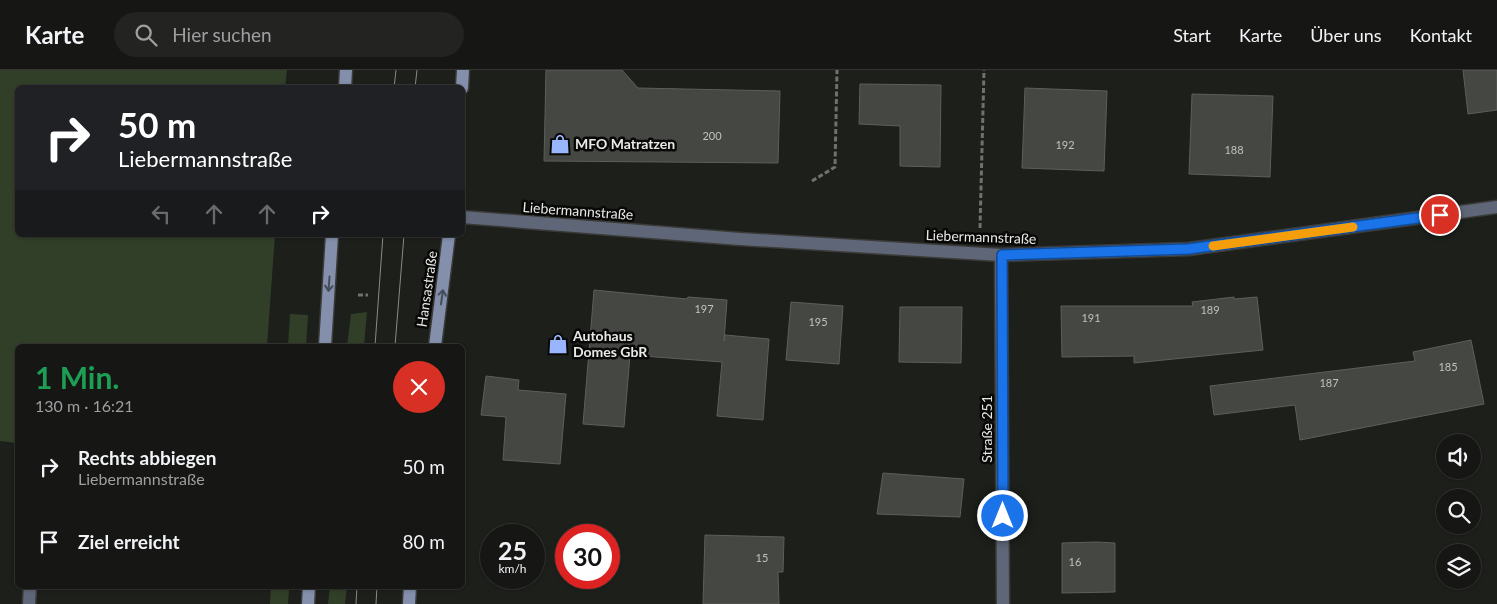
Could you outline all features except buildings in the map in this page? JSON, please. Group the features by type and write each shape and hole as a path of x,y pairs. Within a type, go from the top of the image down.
{"main road":[{"path":"345,85 346,70"},
{"path":"462,85 464,70"},
{"path":"325,344 332,237"},
{"name":"Hansastraße","path":"434,344 449,237"},
{"path":"308,604 309,589"},
{"path":"409,604 410,589"}],"street":[{"name":"Liebermannstraße","path":"465,217 1002,255 1188,249 1497,207"},
{"name":"Straße 251","path":"1002,255 1003,604"},
{"path":"28,604 30,589"}],"path":[{"path":"812,181 835,167 838,70"},
{"path":"979,254 984,70"},
{"path":"358,295 368,296"}],"green space":[{"path":"0,70 287,70 285,85 15,85 15,237 275,237 267,344 15,344 15,443 0,441"},
{"path":"367,312 364,344 347,344 351,314"},
{"path":"290,314 308,315 306,344 288,344"},
{"path":"271,589 289,589 288,604 270,604"},
{"path":"330,589 347,589 345,604 328,604"}],"tram line":[{"path":"394,85 396,70"},
{"path":"415,85 417,70"},
{"path":"375,344 383,237"},
{"path":"395,344 404,237"},
{"path":"356,604 357,589"},
{"path":"376,604 377,589"}],"slow traffic":[{"path":"1213,246 1353,227"}],"place":[{"name":"MFO Matratzen","path":"560,144"},
{"name":"Autohaus Domes GbR","path":"558,344"}],"route":[{"path":"1003,516 1002,255 1188,249 1440,215"}]}
